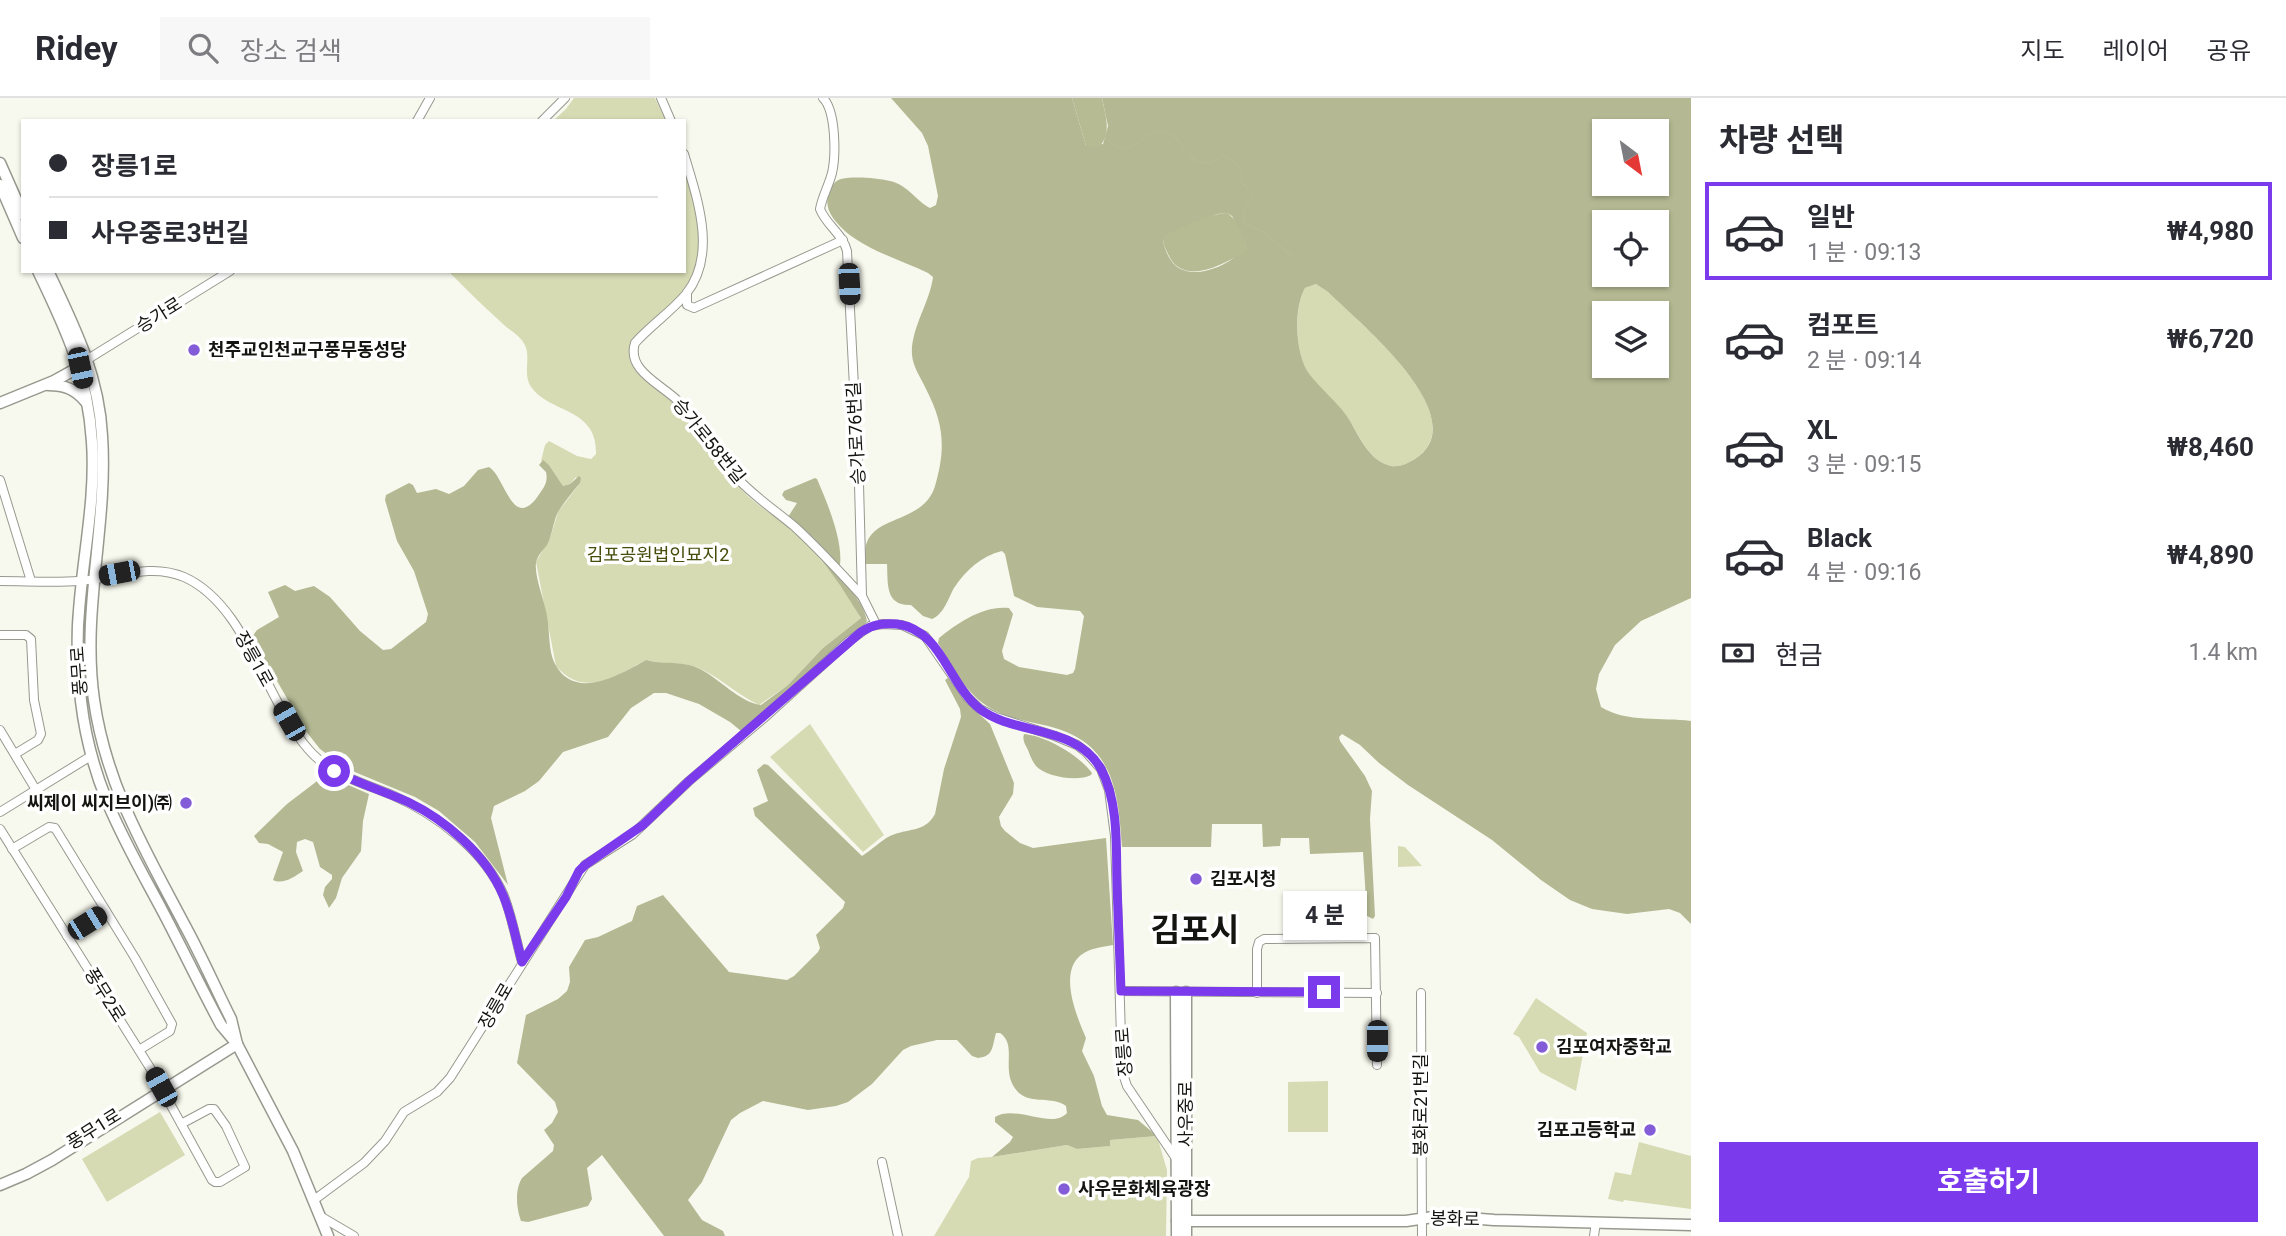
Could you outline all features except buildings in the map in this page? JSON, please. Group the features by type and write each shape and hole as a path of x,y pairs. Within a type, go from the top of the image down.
{"street":[{"path":"418,119 430,98"},
{"path":"544,119 565,98"},
{"path":"661,98 670,119"},
{"name":"승가로76번길","path":"823,98 831,111 834,160 832,176 820,209 822,216 843,240 848,258 862,596 876,624"},
{"name":"승가로58번길","path":"686,162 701,219 703,240 699,265 687,293 635,342 633,353 636,362 644,373 680,403 740,482 821,552 862,596"},
{"path":"0,163 21,210"},
{"path":"0,185 21,233"},
{"path":"687,293 687,305 694,308 843,240"},
{"name":"풍무로","path":"39,273 82,363 88,405 93,466 87,580 90,669 97,722 112,778 132,825 231,1019 237,1044"},
{"name":"풍무로","path":"49,273 100,417 103,456 99,522 78,626 81,701 100,788 119,831 221,1025 237,1044 284,1132 328,1236"},
{"name":"승가로","path":"82,363 227,273"},
{"path":"0,401 42,386 82,363"},
{"path":"0,401 82,363"},
{"path":"42,386 60,385 72,389 88,405"},
{"path":"0,480 31,580"},
{"name":"장릉1로","path":"0,581 87,580 138,571 155,571 181,576 211,595 233,621 296,732 311,753 334,771 422,810 456,834 477,856 495,879 505,898 522,962"},
{"name":"장릉로","path":"314,1200 378,1150 404,1112 433,1096 444,1085 479,1035 522,962 566,897 579,871 632,835 689,781 849,641 876,624 902,625 919,632 931,642 967,697 979,709 1077,745 1101,769 1109,790 1114,819 1122,1072 1124,1082 1177,1160"},
{"path":"0,635 26,635 31,639 34,700 41,734 38,740 15,754"},
{"path":"0,730 36,790"},
{"path":"0,812 91,756"},
{"path":"12,849 54,827 173,1027 139,1050"},
{"name":"풍무2로","path":"0,829 139,1050 181,1124 215,1182 220,1182 245,1167 226,1126 214,1108 181,1124"},
{"path":"68,936 106,911"},
{"path":"1257,993 1256,949 1259,942 1270,937 1375,938 1377,1065"},
{"path":"1121,991 1377,993"},
{"name":"사우중로","path":"1181,992 1177,1160 1181,1221 1186,1236"},
{"name":"사우중로","path":"1177,1236 1181,1221 1181,992"},
{"name":"봉화로21번길","path":"1421,993 1422,1236"},
{"name":"풍무1로","path":"0,1183 37,1168 237,1044"},
{"path":"883,1162 898,1236"},
{"path":"320,1216 354,1236"},
{"name":"봉화로","path":"1181,1221 1406,1221 1440,1216 1691,1225"},
{"path":"1594,1236 1596,1222"}],"green space":[{"path":"574,98 655,98 665,119 555,119"},
{"name":"김포공원법인묘지2","path":"686,175 698,227 699,250 696,266 680,295 639,332 633,341 630,359 633,367 644,380 679,406 743,491 817,555 837,579 861,618 823,648 788,685 759,705 712,675 696,667 677,663 646,660 612,678 589,683 567,676 556,666 536,562 551,535 558,512 580,483 576,477 570,484 563,486 549,465 541,461 545,445 549,441 577,456 591,459 596,454 595,439 581,419 540,396 532,388 527,377 526,347 519,337 450,273 686,273"},
{"path":"1316,284 1328,292 1384,346 1423,396 1432,420 1430,441 1415,459 1400,466 1393,466 1373,456 1343,413 1307,371 1298,341 1299,307 1305,288"},
{"path":"810,724 884,835 863,852 770,757"},
{"path":"1398,846 1405,847 1422,866 1398,867"},
{"path":"1536,998 1587,1033 1576,1091 1540,1072 1519,1037 1513,1034"},
{"path":"1328,1081 1328,1132 1288,1132 1288,1082"},
{"path":"160,1112 185,1155 107,1202 82,1159"},
{"name":"사우문화체육광장","path":"1157,1136 1167,1170 1166,1236 934,1236 969,1177 971,1161 1067,1145 1077,1149 1109,1146 1110,1140"},
{"path":"1639,1142 1691,1156 1691,1209 1608,1199 1615,1172 1631,1175"}],"shaded area":[{"path":"891,98 1072,98 1086,146 1103,144 1108,126 1102,98 1691,98 1691,598 1641,621 1615,645 1599,674 1596,689 1601,707 1611,712 1633,717 1691,721 1691,924 1680,913 1669,909 1627,914 1592,909 1570,900 1492,840 1408,785 1360,745 1342,734 1340,741 1365,776 1372,791 1370,819 1373,919 1367,916 1363,852 1310,854 1309,838 1281,838 1280,846 1263,847 1262,824 1212,824 1211,847 1122,847 1114,787 1099,756 1070,733 1017,719 987,706 959,677 938,643 939,638 971,616 990,609 1009,608 1013,614 1002,651 1004,659 1019,667 1067,675 1075,669 1084,616 1080,611 1037,607 1014,596 1005,554 1002,551 987,556 968,570 954,588 943,610 932,619 923,616 911,605 896,602 892,598 888,586 887,564 866,564 866,545 873,533 921,506 929,498 939,472 942,448 940,425 912,355 914,336 933,277 855,239 837,223 827,202 830,190 839,180 872,178 902,186 930,208 936,205 938,196 928,146 922,133","holes":["1227,213 1232,216 1246,246 1233,259 1204,271 1194,272 1176,266 1165,248 1163,241 1166,236 1217,214","1316,284 1328,292 1384,346 1423,396 1432,420 1430,441 1415,459 1397,466 1378,460 1367,449 1346,415 1310,375 1301,356 1297,332 1299,308 1305,288"]},
{"path":"1072,98 1102,98 1107,131 1098,148 1086,146"},
{"path":"1227,213 1240,229 1247,249 1245,252 1204,270 1183,270 1175,264 1166,250 1163,238 1194,222"},
{"path":"543,460 563,486 579,476 581,478 557,514 549,541 537,560 536,568 553,659 564,675 574,681 599,682 646,660 680,664 700,669 745,700 761,705 788,685 823,648 861,618 818,555 854,594 867,621 741,731 699,704 666,693 654,693 631,708 608,737 563,752 539,781 494,806 491,818 508,885 475,842 439,811 415,797 345,768 320,749 305,730 252,637 257,630 279,617 268,592 285,585 295,591 314,586 330,597 360,631 383,650 391,649 426,622 428,614 414,571 397,541 385,500 386,495 409,483 417,493 436,489 449,494 464,486 478,470 489,467 495,472 510,499 516,506 523,508 531,504 545,486 546,472 539,465"},
{"path":"815,478 833,521 839,544 840,565 788,517 797,503 786,500 782,495 784,491"},
{"path":"948,678 967,703 990,724 1014,783 1013,794 999,817 1005,831 1020,843 1033,848 1106,838 1113,945 1096,948 1081,955 1074,963 1070,984 1078,1019 1086,1038 1082,1051 1107,1115 1138,1120 1157,1136 1110,1140 1110,1146 1077,1149 1067,1145 992,1157 1013,1137 995,1122 995,1117 1013,1113 1060,1118 1067,1113 1066,1106 1019,1093 1010,1077 1008,1045 1000,1033 996,1033 990,1053 978,1058 972,1056 957,1040 937,1040 903,1050 872,1084 848,1102 808,1110 763,1101 731,1120 702,1182 688,1200 702,1220 723,1231 725,1236 664,1236 602,1155 587,1168 592,1199 588,1206 528,1222 521,1221 517,1199 520,1182 553,1151 554,1145 544,1130 558,1112 555,1102 517,1063 526,1015 558,999 567,991 570,982 569,967 585,940 632,921 637,906 663,895 729,972 787,980 794,976 818,952 820,948 816,935 843,908 845,902 755,816 753,808 768,801 757,770 764,764 768,765 862,856 890,836 926,824 935,814 944,769 961,717 960,709 945,680"},
{"path":"1024,734 1042,738 1061,748 1086,766 1091,775 1071,778 1054,776 1041,770 1031,758 1024,742"},
{"path":"325,775 369,794 363,821 361,851 342,878 336,898 329,908 323,895 332,875 320,867 313,842 305,839 297,842 296,852 303,871 281,882 273,880 283,852 268,844 259,843 254,836 287,804"}],"waterway":[{"path":"1103,135 1113,144 1128,148 1153,132 1161,131 1175,137 1201,163 1209,163 1224,155 1240,167 1242,182 1253,195 1244,211 1244,223 1265,233 1292,256"}],"place":[{"name":"천주교인천교구풍무동성당","path":"194,350"},
{"name":"씨제이 씨지브이)㈜","path":"186,803"},
{"name":"김포시청","path":"1196,879"},
{"name":"김포여자중학교","path":"1542,1047"},
{"name":"김포고등학교","path":"1650,1130"},
{"name":"사우문화체육광장","path":"1064,1189"}],"district":[{"name":"김포시","path":"1195,930"}],"route":[{"path":"334,771 422,810 464,842 495,879 505,898 522,962 566,897 579,871 588,862 632,835 689,781 849,641 876,624 902,625 925,636 967,697 979,709 1077,745 1094,759 1101,769 1109,790 1114,819 1121,991 1324,992"}]}
